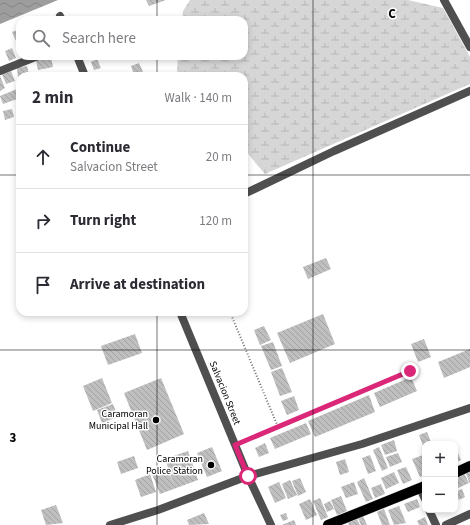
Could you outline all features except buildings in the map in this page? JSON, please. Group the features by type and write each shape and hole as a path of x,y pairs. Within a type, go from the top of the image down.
{"main road":[{"path":"458,472 470,466"},
{"path":"328,525 422,487"}],"street":[{"path":"444,0 470,48"},
{"path":"0,71 28,60"},
{"path":"79,60 83,72"},
{"path":"248,192 334,151 470,91"},
{"name":"Salvacion Street","path":"182,316 270,525"},
{"path":"110,525 158,510 248,476 362,444 470,408"},
{"path":"431,513 436,525"},
{"path":"446,525 470,514"}],"path":[{"path":"232,316 278,427"},
{"path":"235,445 410,371"}],"green space":[{"path":"190,0 408,0 443,8 470,57 470,84 265,174 248,154 248,72 177,71 178,60 248,60 248,16 182,16 183,11"}],"water":[{"path":"0,0 58,0 16,16 16,17 0,24"}],"place":[{"name":"Caramoran Municipal Hall","path":"156,420"},
{"name":"Caramoran Police Station","path":"211,465"}],"route":[{"path":"248,476 235,445 410,371"}]}
